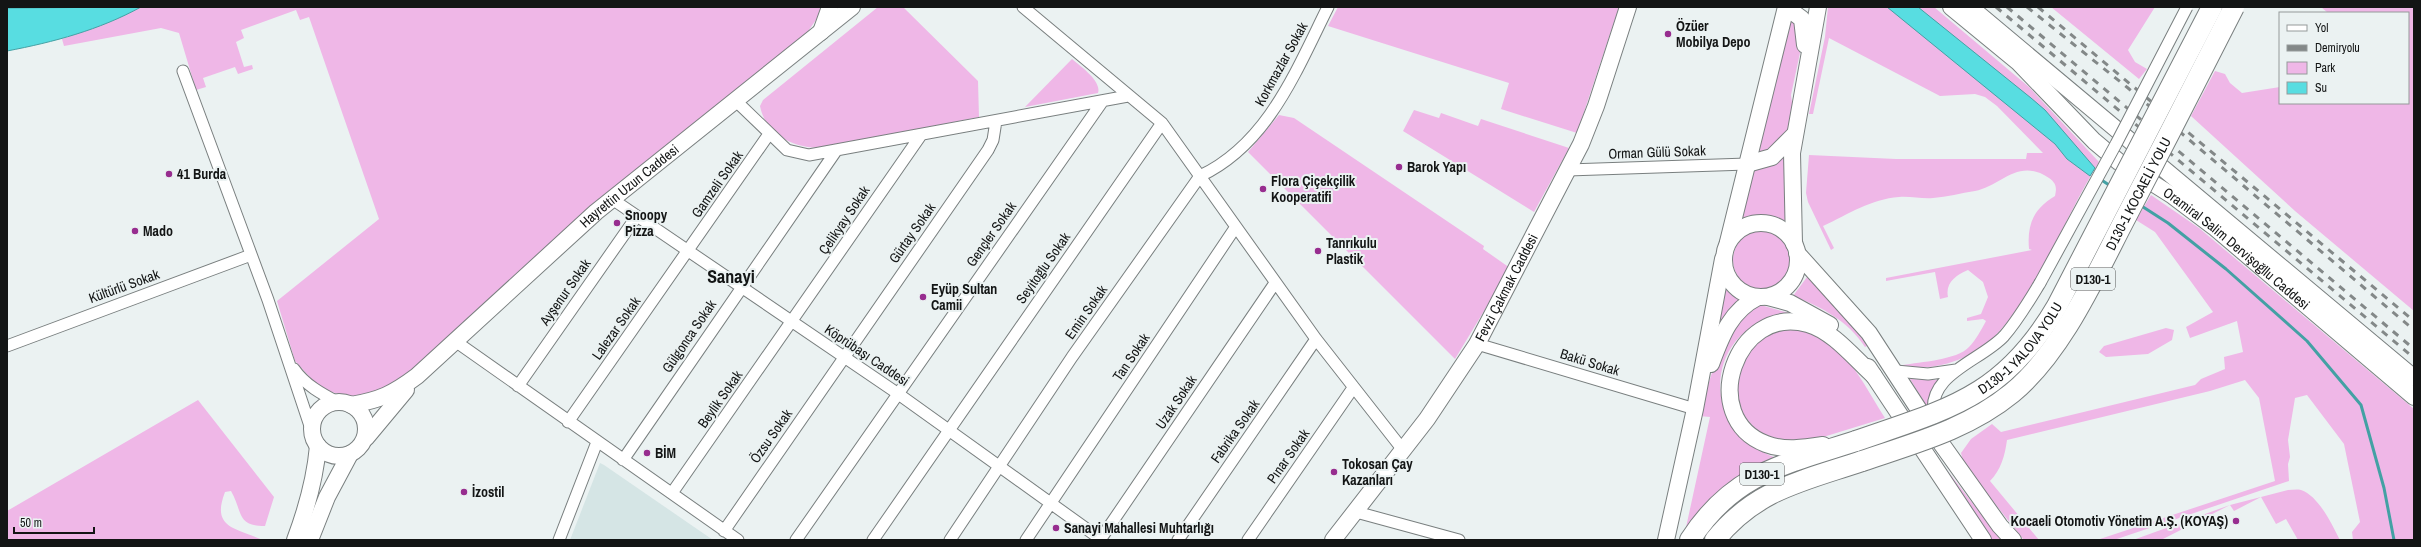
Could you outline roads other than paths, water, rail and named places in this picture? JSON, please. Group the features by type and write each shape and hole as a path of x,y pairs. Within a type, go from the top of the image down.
{"highway":[{"name":"D130-1 YALOVA YOLU","path":"1690,540 1716,505 1751,480 1780,466 1940,412 1973,397 2004,373 2031,345 2057,306 2212,7"},
{"name":"D130-1 KOCAELİ YOLU","path":"1720,536 1739,513 1769,494 1955,429 1972,421 2013,392 2047,356 2101,264 2234,7"}],"main road":[{"path":"821,32 830,7"},
{"name":"Hayrettin Uzun Caddesi","path":"417,376 612,199 736,102 852,7"},
{"name":"Fevzi Çakmak Caddesi","path":"1333,540 1427,419 1477,344 1568,170 1596,106 1628,7"},
{"path":"1666,540 1695,409 1723,259 1786,7 1799,15 1804,25 1804,86"},
{"path":"1695,409 1720,340 1729,322 1740,309 1763,297 1779,293 1795,276 1798,264 1791,179 1796,132 1818,7"},
{"name":"Oramiral Salim Dervişoğllu Caddesi","path":"1951,7 2018,62 2094,141 2119,162 2173,196 2214,227 2414,397"},
{"name":"Oramiral Salim Dervişoğllu Caddesi","path":"1970,7 2414,378"},
{"path":"1747,164 1772,157 1796,132"},
{"path":"1728,242 1742,228 1762,223 1781,229 1870,333 1938,438 2000,526 2013,540"},
{"path":"1723,259 1725,270 1733,285 1747,295 1763,297 1806,310 1836,329 1857,351 1983,540"},
{"path":"1856,441 1796,448 1781,448 1765,444 1753,437 1744,428 1732,406 1730,393 1732,366 1745,343 1757,333 1772,325 1796,321 1820,330 1874,376"},
{"path":"295,540 309,504 315,475 316,442 313,430 318,413 325,407 384,398 395,393 417,376"},
{"path":"310,540 327,497 350,454 366,438 417,376"},
{"path":"345,404 363,417 366,425 366,438"},
{"path":"316,442 333,456 350,454"}],"street":[{"path":"1023,7 1059,35 1128,96 1162,123 1235,228 1316,339 1403,450"},
{"name":"Korkmazlar Sokak","path":"1200,176 1219,167 1238,152 1266,122 1295,73 1328,7"},
{"path":"1938,438 1933,409 1936,394 1942,384 1957,370 2003,337 2040,283 2116,144 2187,7"},
{"path":"183,71 251,255 316,442"},
{"path":"736,102 786,150 803,155 836,151 1128,96"},
{"name":"Gençler Sokak","path":"796,540 897,393 1102,102"},
{"name":"Gürtay Sokak","path":"843,358 988,150 994,140 996,121"},
{"name":"Seyitoğlu Sokak","path":"873,540 1162,123"},
{"name":"Gamzeli Sokak","path":"689,251 769,134"},
{"name":"Çelikyay Sokak","path":"792,322 921,135"},
{"name":"Gülgonca Sokak","path":"623,460 836,151"},
{"name":"Orman Gülü Sokak","path":"1568,170 1747,164"},
{"name":"Emin Sokak","path":"950,540 1072,358 1200,176"},
{"name":"Köprübaşı Caddesi","path":"612,199 843,358 897,393 1101,540"},
{"name":"Ayşenur Sokak","path":"518,386 637,216"},
{"name":"Tan Sokak","path":"1026,540 1235,228"},
{"name":"Lalezar Sokak","path":"568,422 689,251"},
{"name":"Kültürlü Sokak","path":"7,346 251,255"},
{"name":"Uzak Sokak","path":"1101,540 1275,283"},
{"name":"Beylik Sokak","path":"672,493 792,322"},
{"name":"Fabrika Sokak","path":"1178,540 1316,339"},
{"path":"455,341 568,422 738,540"},
{"name":"Bakü Sokak","path":"1477,344 1695,409"},
{"name":"Özsu Sokak","path":"724,531 843,358"},
{"path":"287,361 300,378 345,404"},
{"path":"1896,371 1928,374 1957,370"},
{"name":"Pınar Sokak","path":"1248,540 1353,388"},
{"path":"559,540 597,442"},
{"path":"1356,512 1459,540"}],"water":[{"path":"141,7 93,29 42,44 7,51 7,8"},
{"path":"1887,7 1918,7 2031,98 2045,110 2095,168 2090,176 2067,159 2055,144"}],"waterway":[{"path":"2100,179 2112,187"},
{"path":"2140,205 2168,223 2226,269 2307,341 2361,405 2384,488 2394,540"}],"railway":[{"path":"1996,7 2414,358"},
{"path":"2007,7 2414,349"},
{"path":"2027,7 2128,88 2414,330"},
{"path":"2038,7 2414,321"}],"place":[{"name":"Özüer Mobilya Depo","path":"1668,34"},
{"name":"Barok Yapı","path":"1399,167"},
{"name":"41 Burda","path":"169,174"},
{"name":"Flora Çiçekçilik Kooperatifi","path":"1263,189"},
{"name":"Snoopy Pizza","path":"617,223"},
{"name":"Mado","path":"135,231"},
{"name":"Tanrıkulu Plastik","path":"1318,251"},
{"name":"Eyüp Sultan Camii","path":"923,297"},
{"name":"BİM","path":"647,453"},
{"name":"Tokosan Çay Kazanları","path":"1334,472"},
{"name":"İzostil","path":"464,492"},
{"name":"Kocaeli Otomotiv Yönetim A.Ş. (KOYAŞ)","path":"2236,521"},
{"name":"Sanayi Mahallesi Muhtarlığı","path":"1056,528"}],"district":[{"name":"Sanayi","path":"731,276"}]}
